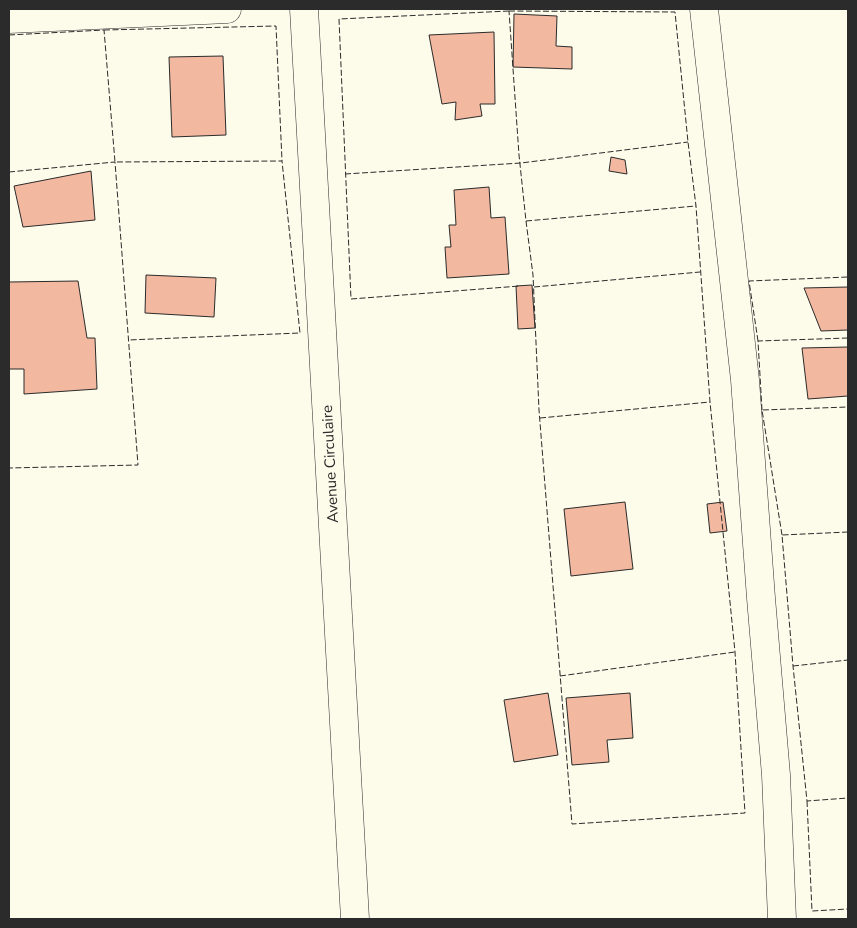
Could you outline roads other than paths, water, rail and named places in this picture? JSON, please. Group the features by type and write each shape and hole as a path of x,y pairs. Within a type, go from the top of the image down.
{"street":[{"path":"9,19 227,9"},
{"name":"Avenue Circulaire","path":"304,9 355,919"},
{"path":"704,9 745,380 776,775 782,919"}]}
